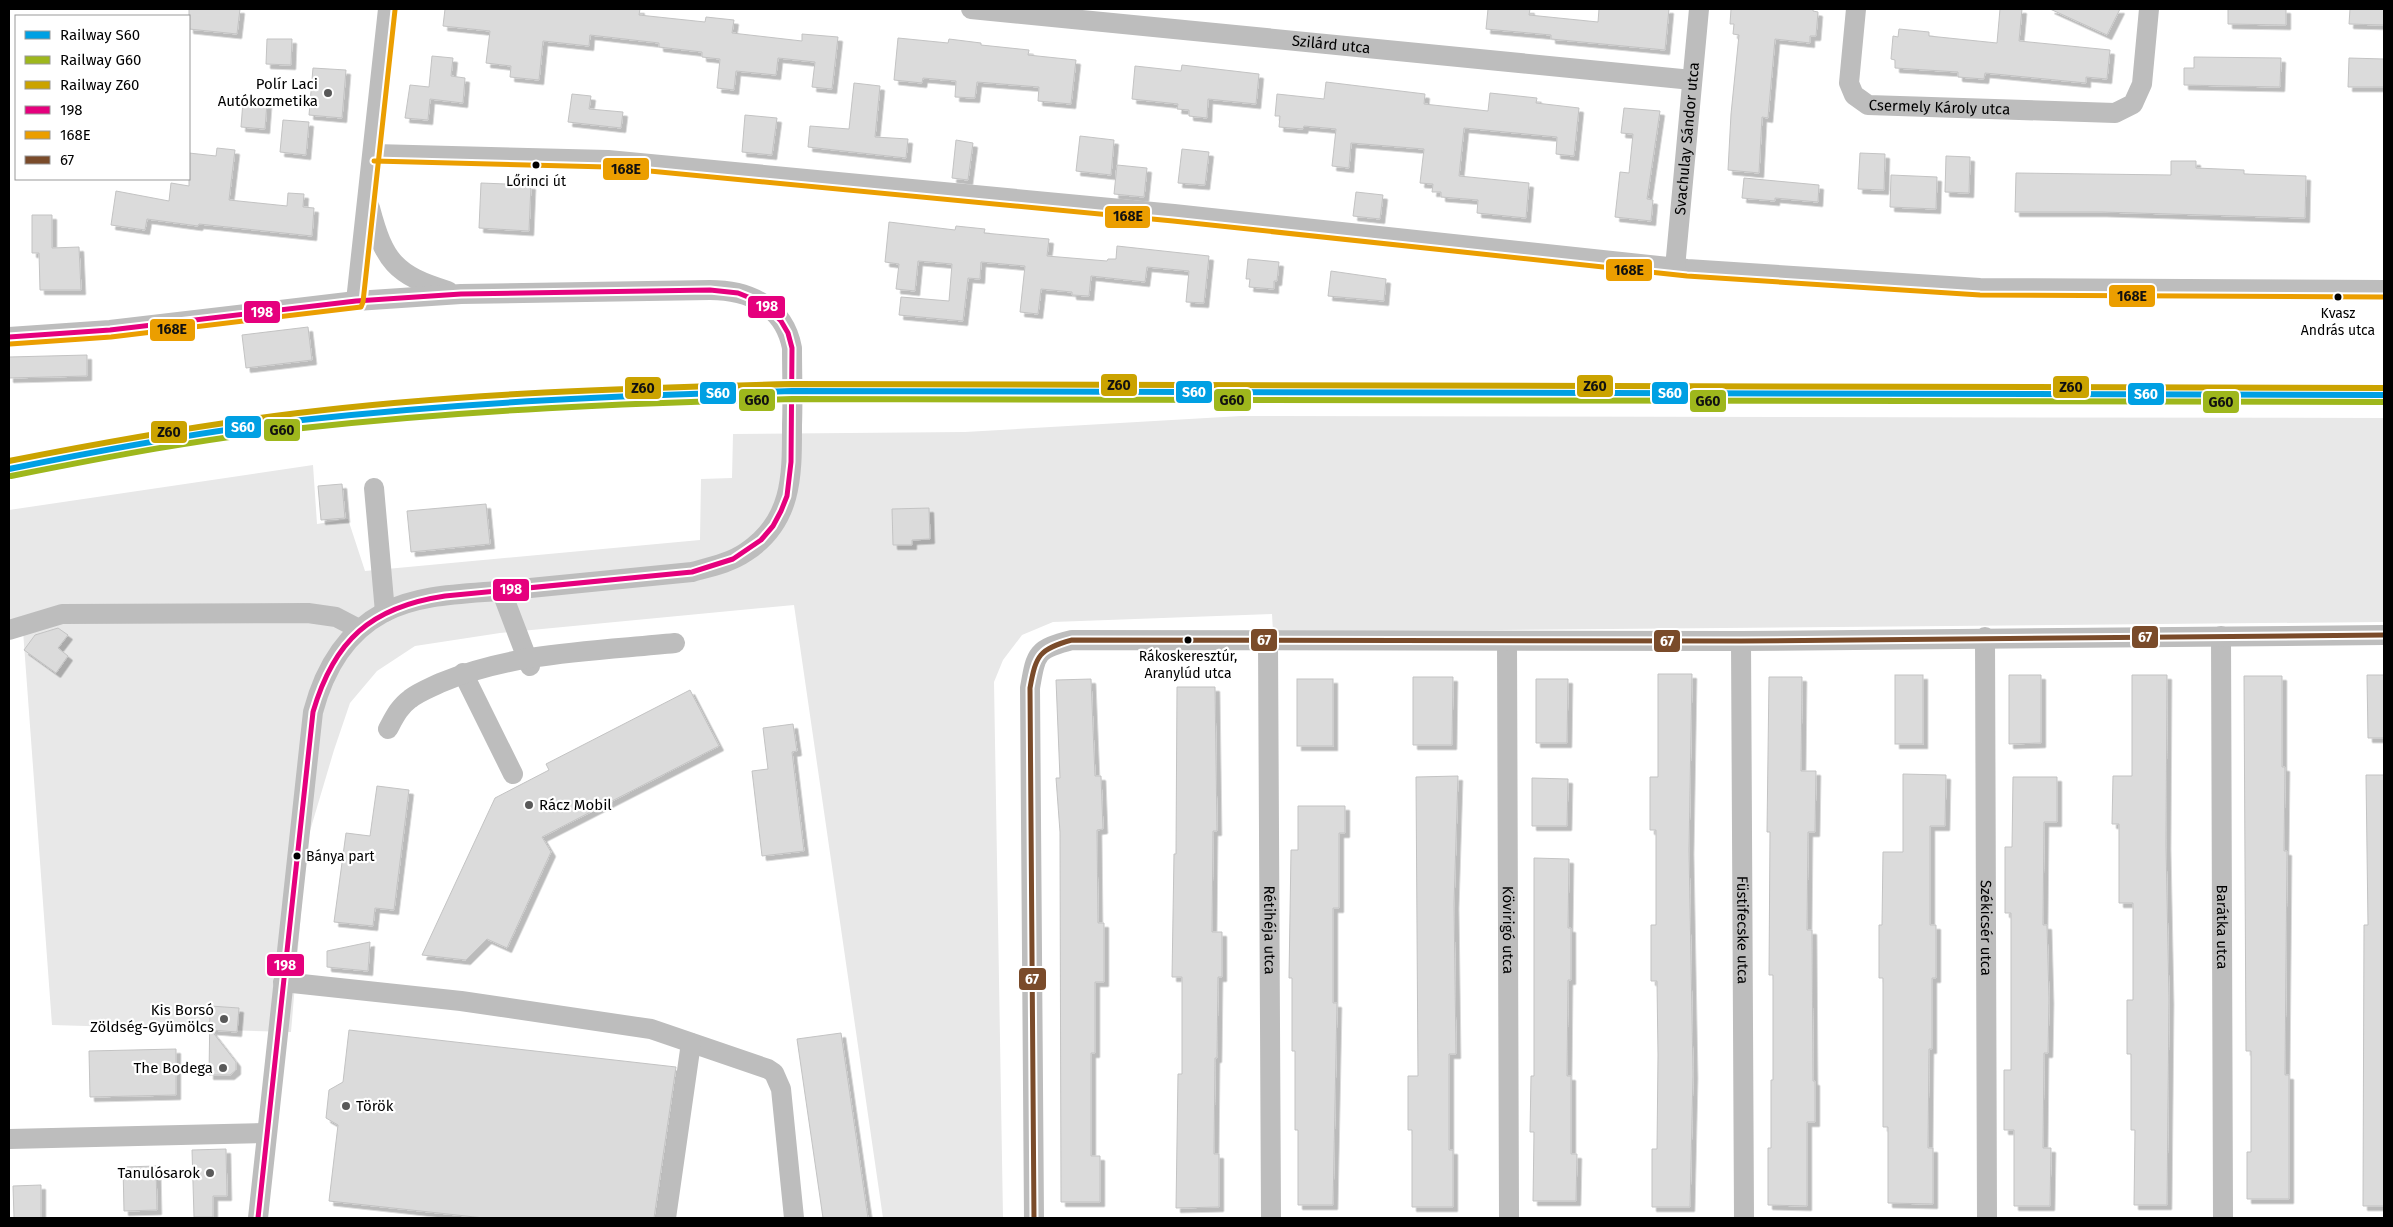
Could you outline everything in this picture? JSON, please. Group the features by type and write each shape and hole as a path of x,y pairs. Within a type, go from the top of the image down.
{"street":[{"path":"356,301 374,154 388,9"},
{"name":"Szilárd utca","path":"971,9 1692,80"},
{"name":"Svachulay Sándor utca","path":"1675,268 1699,9"},
{"name":"Csermely Károly utca","path":"1856,9 1849,83 1854,95 1868,105 2115,113 2132,104 2142,84 2148,9"},
{"path":"374,154 608,160 1184,215 1675,268 1980,288 2384,290"},
{"path":"368,201 376,231 384,249 396,267 426,284 461,294"},
{"path":"9,337 110,330 356,301 461,294 729,291 758,299 772,310 787,331 792,348 792,479 781,511 770,530 757,544 736,558 692,572 429,598 385,612 359,629 330,664 320,686 313,712 258,1218"},
{"path":"374,488 385,612"},
{"path":"501,590 528,662"},
{"path":"9,630 62,614 308,613 336,617 359,629"},
{"path":"1034,1218 1030,688 1036,658 1049,646 1072,640 1740,641 1985,637 2384,635"},
{"name":"Barátka utca","path":"2222,636 2223,1218"},
{"name":"Székicsér utca","path":"1985,637 1987,1218"},
{"name":"Rétihéja utca","path":"1268,641 1271,1218"},
{"name":"Kövirigó utca","path":"1507,641 1509,1218"},
{"name":"Füstifecske utca","path":"1740,641 1744,1218"},
{"path":"388,730 397,711 410,699 421,691 463,674 528,662 675,643"},
{"path":"463,674 513,774"},
{"path":"283,982 461,1001 651,1029 768,1069 777,1078 781,1089 794,1218"},
{"path":"666,1218 691,1043"},
{"path":"9,1139 266,1133"}],"shaded area":[{"path":"1241,416 2384,418 2384,622 1273,632 1272,614 1053,622 1022,635 1003,660 994,682 1003,1218 883,1218 794,605 500,633 415,646 377,671 350,703 334,750 307,841 291,1032 52,1025 22,617 9,621 9,510 313,465 317,524 348,519 365,571 700,540 701,479 732,478 733,434 965,432"}],"building":[{"path":"189,9 240,9 237,34 190,29"},
{"path":"445,9 640,9 639,15 705,22 706,17 734,20 732,33 802,41 802,34 838,37 832,89 812,87 815,62 778,58 776,75 736,71 734,90 717,88 720,59 702,57 702,52 659,47 659,43 590,35 589,46 543,41 539,80 510,77 511,66 486,63 490,31 443,26"},
{"path":"1488,9 1530,9 1529,15 1598,22 1599,9 1669,9 1665,50 1551,39 1551,35 1486,29"},
{"path":"1731,9 1813,9 1813,11 1818,12 1816,36 1810,36 1810,43 1775,39 1768,118 1762,117 1759,173 1728,170 1731,114 1739,35 1733,34 1734,24 1730,24"},
{"path":"2000,9 2022,9 2019,41 2110,50 2107,79 2086,77 2086,83 1985,73 1984,79 1958,77 1958,72 1895,68 1895,60 1891,59 1893,36 1898,37 1899,29 1929,32 1929,36 1997,43"},
{"path":"2050,9 2120,9 2107,35"},
{"path":"2228,9 2286,9 2286,25 2228,24"},
{"path":"2350,9 2384,9 2384,25 2349,24"},
{"path":"898,38 948,43 949,39 981,43 981,45 1029,50 1028,55 1076,60 1071,104 1038,101 1039,87 977,82 975,98 955,97 956,81 923,78 922,83 894,80"},
{"path":"267,39 292,39 291,65 266,64"},
{"path":"432,56 453,58 451,76 465,78 463,103 430,99 428,120 405,118 410,85 429,87"},
{"path":"2194,57 2281,58 2280,87 2184,85 2184,68 2194,68"},
{"path":"2349,58 2384,59 2384,87 2348,87"},
{"path":"1182,65 1259,74 1256,104 1208,99 1207,118 1189,116 1189,110 1177,109 1178,104 1132,99 1135,66 1181,71"},
{"name":"Polír Laci Autókozmetika","path":"313,68 346,70 342,118 309,115"},
{"path":"1326,82 1425,94 1424,104 1488,111 1490,93 1537,98 1536,103 1579,108 1574,156 1556,154 1557,137 1464,128 1459,176 1529,183 1526,218 1477,213 1478,200 1441,197 1441,192 1432,192 1433,184 1420,183 1424,149 1351,143 1349,168 1332,166 1336,129 1304,126 1303,129 1279,127 1280,116 1275,116 1277,94 1324,99"},
{"path":"854,83 880,86 875,137 908,139 906,158 808,147 810,126 849,129"},
{"path":"572,94 591,96 589,109 623,112 621,128 568,122"},
{"path":"243,101 267,103 265,129 241,127"},
{"path":"1624,108 1660,111 1647,199 1653,200 1651,221 1615,217 1620,172 1629,173 1633,134 1621,133"},
{"path":"745,115 777,118 772,155 742,152"},
{"path":"283,120 309,122 306,155 280,152"},
{"path":"1080,136 1114,140 1111,175 1076,171"},
{"path":"956,140 973,143 968,180 952,178"},
{"path":"217,148 235,150 229,200 287,206 288,193 304,194 303,207 314,208 312,236 199,224 198,226 147,219 145,230 111,225 116,191 169,201 171,183 189,186 190,153 216,156"},
{"path":"1182,149 1209,152 1205,185 1178,183"},
{"path":"1860,153 1885,154 1884,190 1858,189"},
{"path":"1946,156 1970,157 1969,193 1945,192"},
{"path":"2171,161 2196,161 2196,168 2244,170 2244,174 2306,176 2305,218 2102,212 2015,212 2016,173 2171,175"},
{"path":"1117,165 1147,168 1144,197 1114,194"},
{"path":"1891,175 1937,177 1936,209 1890,207"},
{"path":"1744,178 1819,185 1818,202 1775,198 1775,201 1742,198"},
{"path":"481,183 531,185 529,231 479,228"},
{"path":"1356,192 1383,195 1380,219 1353,216"},
{"path":"32,215 52,215 52,248 79,247 81,290 40,290 39,253 32,253"},
{"path":"889,222 955,230 956,226 985,229 984,233 1049,239 1047,256 1107,261 1108,259 1116,259 1117,246 1209,256 1204,303 1186,302 1189,271 1147,267 1145,282 1091,276 1089,296 1072,295 1072,292 1041,289 1038,314 1020,312 1025,266 981,262 980,279 968,278 963,321 899,315 901,297 949,301 952,264 918,261 915,291 896,289 899,264 885,262"},
{"path":"1248,259 1279,262 1274,289 1249,287 1250,279 1246,279"},
{"path":"1331,271 1386,279 1384,301 1328,296"},
{"path":"308,327 312,360 246,368 242,335"},
{"path":"87,355 87,376 9,378 9,357"},
{"path":"342,484 345,518 321,520 318,486"},
{"path":"486,504 490,544 411,552 407,511"},
{"path":"929,508 930,539 912,540 912,545 893,545 892,509"},
{"path":"58,628 68,635 58,648 68,656 56,673 24,650 35,635"},
{"path":"1658,674 1692,674 1689,850 1693,1074 1690,1207 1652,1207 1652,1149 1657,1149 1658,1055 1657,981 1651,981 1651,925 1656,925 1656,830 1650,830 1650,777 1658,777"},
{"path":"1895,675 1923,675 1923,744 1895,744"},
{"path":"2009,675 2041,675 2041,743 2009,744"},
{"path":"2132,675 2167,675 2166,845 2169,1000 2167,1205 2134,1205 2135,1130 2131,1130 2131,1054 2127,1054 2127,1000 2133,1000 2133,903 2119,903 2119,824 2112,824 2113,776 2132,776"},
{"path":"2367,675 2384,675 2384,738 2368,738"},
{"path":"2244,676 2282,676 2282,767 2285,767 2284,851 2287,851 2285,1075 2289,1075 2289,1199 2247,1199 2247,1152 2251,1152 2251,1051 2246,1051"},
{"path":"1413,677 1453,677 1452,745 1413,745"},
{"path":"1769,677 1802,677 1801,771 1816,771 1815,832 1808,832 1807,930 1812,930 1815,1122 1807,1122 1807,1206 1768,1205 1768,1148 1771,1148 1771,1080 1773,1080 1773,975 1769,975 1770,832 1767,832"},
{"path":"1091,679 1095,776 1101,776 1103,829 1097,830 1098,923 1104,923 1104,982 1095,982 1095,1053 1091,1053 1091,1156 1100,1156 1100,1202 1061,1202 1060,832 1056,778 1060,778 1056,680"},
{"path":"1297,679 1333,679 1333,746 1297,746"},
{"path":"1536,679 1568,679 1567,743 1536,743"},
{"path":"1177,687 1215,687 1217,831 1213,831 1212,932 1222,932 1222,977 1218,977 1217,1058 1215,1058 1214,1154 1219,1154 1219,1207 1176,1208 1178,1074 1182,1074 1182,977 1172,977 1174,854 1176,854"},
{"path":"690,690 719,746 542,837 551,852 507,948 487,939 466,960 422,955 495,798 549,770 546,764"},
{"path":"793,724 797,751 792,752 804,851 762,856 752,771 768,769 763,728"},
{"path":"1903,774 1946,775 1945,826 1930,826 1930,925 1936,925 1936,978 1932,978 1932,1049 1929,1049 1928,1148 1933,1148 1933,1204 1888,1203 1888,1127 1883,1127 1883,978 1879,978 1879,925 1882,925 1883,852 1903,852"},
{"path":"2366,775 2384,775 2384,1206 2363,1206 2364,925 2368,925"},
{"path":"1458,776 1454,904 1456,1054 1449,1054 1449,1150 1453,1150 1453,1207 1412,1207 1412,1130 1408,1130 1408,1076 1418,1076 1416,777"},
{"path":"2013,777 2057,777 2057,822 2044,822 2043,925 2047,925 2049,999 2048,1053 2044,1053 2043,1148 2051,1148 2050,1206 2014,1206 2014,1130 2004,1130 2004,1070 2011,1070 2011,913 2005,913 2005,847 2012,847"},
{"path":"1532,778 1568,779 1567,826 1532,826"},
{"path":"377,786 409,790 394,910 375,908 373,926 334,922 346,833 370,836"},
{"path":"1298,806 1345,806 1345,833 1339,833 1339,908 1333,908 1333,1003 1337,1003 1333,1205 1298,1205 1298,1130 1295,1130 1295,1051 1292,1051 1292,978 1289,978 1291,850 1298,850"},
{"path":"1534,858 1569,859 1568,928 1571,928 1571,980 1568,980 1567,1076 1571,1076 1571,1154 1577,1154 1576,1201 1533,1201 1534,1132 1530,1132 1531,1076 1534,1076"},
{"path":"370,942 368,971 327,967 327,951"},
{"path":"210,1006 239,1008 237,1032 211,1030 236,1062 236,1070 230,1075 209,1075"},
{"path":"349,1030 676,1067 654,1218 484,1218 329,1201 338,1125 326,1118 329,1090 343,1082"},
{"path":"841,1033 868,1218 823,1218 797,1039"},
{"path":"176,1049 176,1095 90,1097 89,1051"},
{"name":"Tanulósarok","path":"226,1149 227,1196 213,1196 213,1217 194,1217 192,1150"},
{"path":"156,1166 157,1210 124,1211 123,1167"},
{"path":"41,1185 41,1218 14,1218 13,1186"}],"rail line":[{"name":"Z60","path":"9,461 153,434 360,406 545,392 668,387 792,384 2384,388"},
{"name":"S60","path":"9,469 155,441 228,429 302,420 485,404 608,397 792,391 2384,395"},
{"name":"G60","path":"11,476 119,455 303,428 486,412 609,405 792,399 2384,402"}],"transit line":[{"name":"168E","path":"10,344 111,337 361,307 395,10"},
{"name":"168E","path":"374,161 608,167 1173,221 1687,276 1980,295 2384,297"},
{"name":"198","path":"9,337 110,330 356,301 461,294 710,290 738,293 763,303 781,321 788,333 792,348 791,462 787,496 773,526 761,540 733,559 692,572 445,596 419,601 396,609 376,619 359,631 344,647 332,665 313,712 258,1218"},
{"name":"67","path":"1034,1218 1030,688 1034,668 1041,655 1046,650 1061,643 1072,640 1741,641 2384,635"}],"place":[{"name":"Polír Laci Autókozmetika","path":"328,93"},
{"name":"Lőrinci út","path":"536,165"},
{"name":"Kvasz András utca","path":"2338,297"},
{"name":"Rákoskeresztúr, Aranylúd utca","path":"1188,640"},
{"name":"Rácz Mobil","path":"529,805"},
{"name":"Bánya part","path":"297,856"},
{"name":"Kis Borsó Zöldség-Gyümölcs","path":"224,1019"},
{"name":"The Bodega","path":"223,1068"},
{"name":"Török","path":"346,1106"},
{"name":"Tanulósarok","path":"210,1173"}]}
